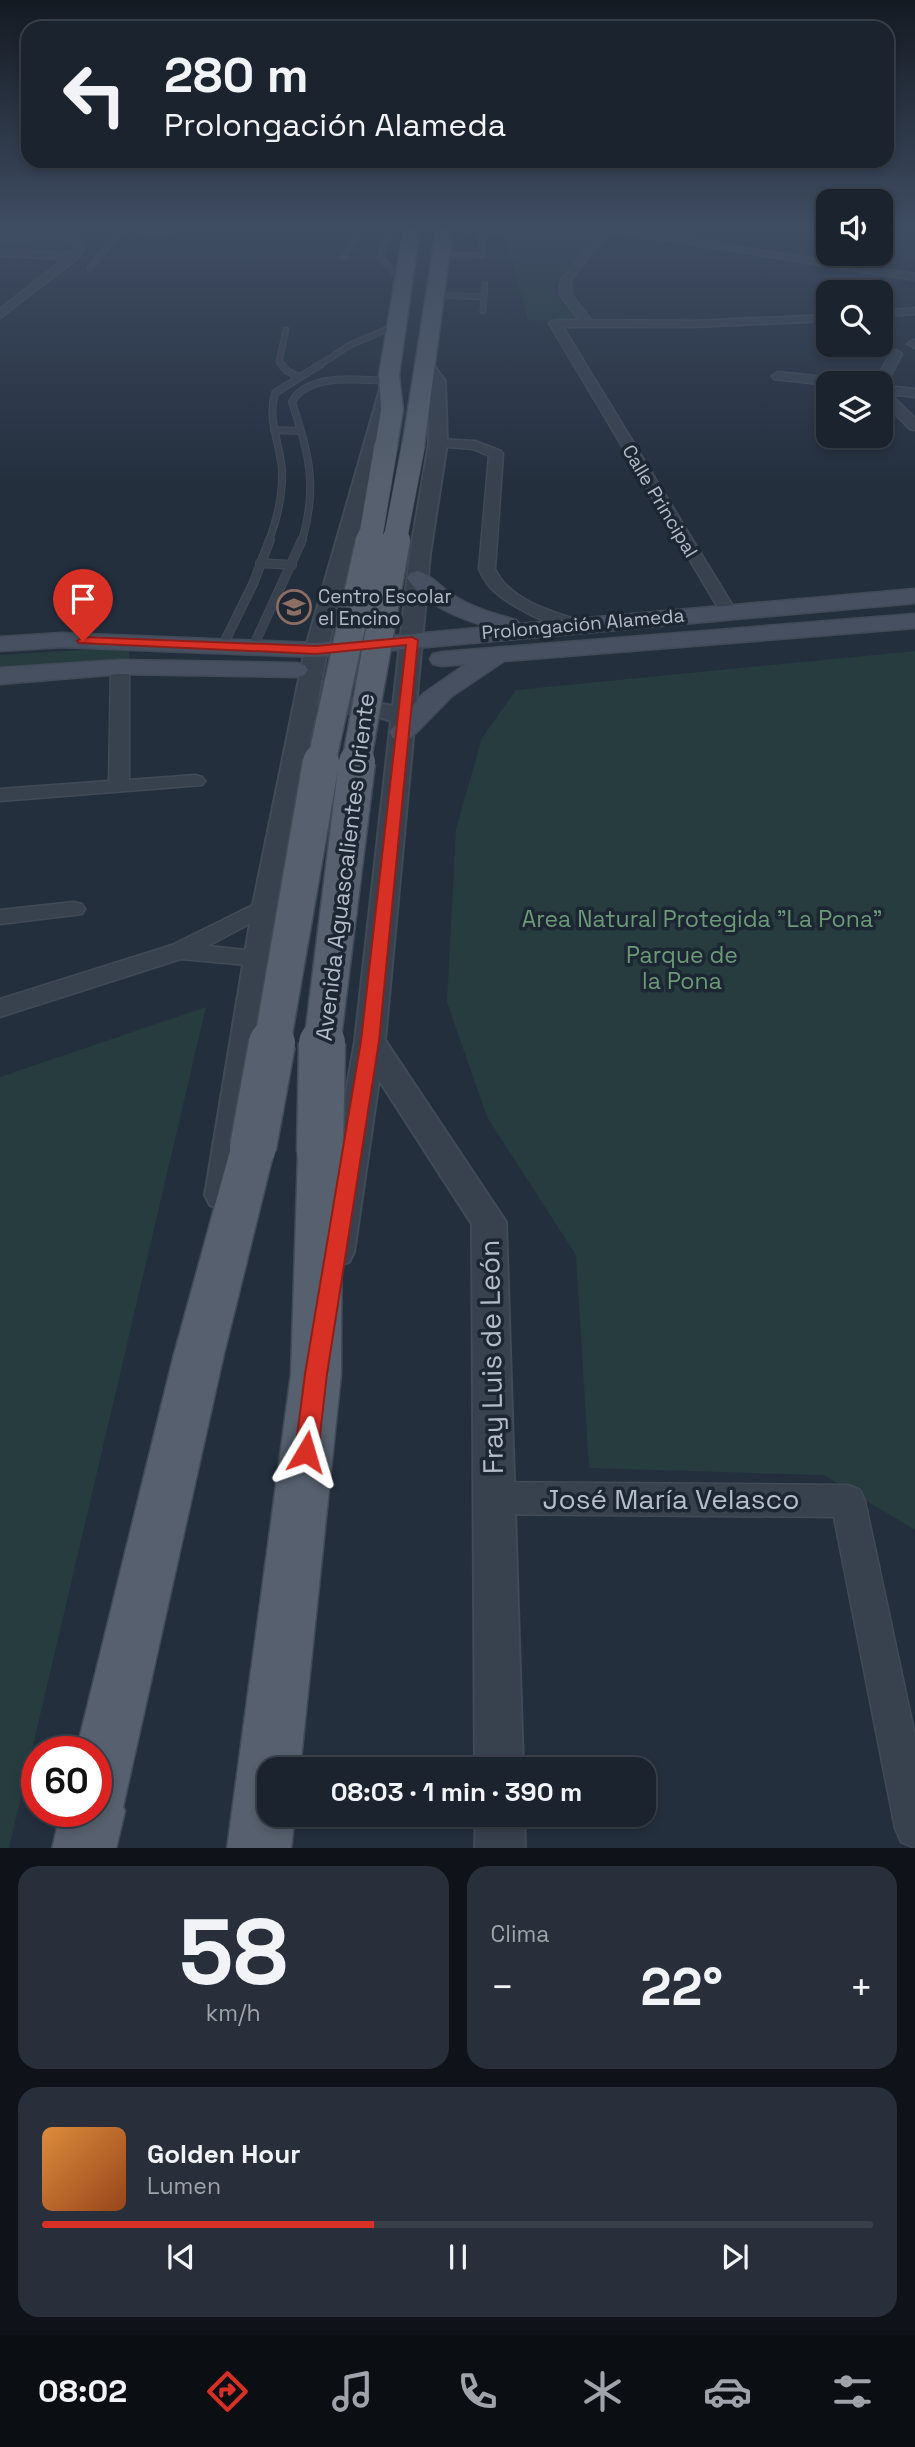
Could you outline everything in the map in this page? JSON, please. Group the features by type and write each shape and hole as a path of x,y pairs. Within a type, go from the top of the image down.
{"main road":[{"name":"Avenida Aguascalientes Oriente","path":"397,312 389,381 392,410 412,445"},
{"name":"Avenida Aguascalientes Oriente","path":"259,1848 316,1374 322,1028 362,722 434,312"},
{"name":"Avenida Aguascalientes Oriente","path":"110,1736 198,1358 253,1147 299,905 318,778 365,571 412,445"},
{"path":"418,578 454,606 522,629"},
{"name":"Prolongación Alameda","path":"412,646 522,629 915,596"},
{"name":"Prolongación Alameda","path":"0,676 318,649 412,646 512,653 915,621"},
{"name":"Prolongación Alameda","path":"0,643 62,640 318,649"},
{"path":"403,725 454,681 512,653"},
{"path":"84,1848 89,1827"}],"street":[{"path":"579,312 588,323 692,324 816,319"},
{"name":"Calle Principal","path":"588,323 555,323 593,391 727,611"},
{"path":"887,371 896,355"},
{"path":"778,376 816,380"},
{"name":"Avenida Aguascalientes Oriente","path":"198,1358 258,958 302,719 389,381"},
{"path":"893,391 915,393"},
{"path":"893,403 915,426"},
{"path":"412,445 475,444 496,454 487,569 490,579 504,592 523,603 576,625"},
{"name":"Avenida Aguascalientes Oriente","path":"316,1374 370,1041 412,646 418,578 412,445"},
{"path":"318,649 341,636 412,646"},
{"path":"119,786 120,667"},
{"path":"302,719 319,710 350,704 403,725"},
{"path":"0,796 195,781"},
{"path":"0,1008 180,951 267,905"},
{"path":"0,917 74,909"},
{"path":"180,951 258,958"},
{"name":"Fray Luis de León","path":"370,1041 489,1222 493,1498"},
{"path":"493,1498 499,1757"},
{"name":"José María Velasco","path":"493,1498 848,1501 915,1828"},
{"path":"500,1827 500,1848"}],"lane":[{"path":"223,645 260,563 279,510 282,472 272,401 278,388 350,345 395,326"},
{"path":"286,330 279,362 296,377 330,381 389,381"},
{"path":"296,377 389,381"},
{"path":"253,647 292,565 307,525 311,503 312,474 292,402 297,392 313,384 330,381"},
{"path":"278,388 297,392"},
{"path":"274,430 300,431"},
{"path":"260,563 292,565"}],"green space":[{"path":"526,312 571,312 578,321 528,320"},
{"path":"129,647 129,664 0,672 0,655"},
{"name":"Parque de la Pona","path":"915,651 915,1530 824,1475 589,1468 576,1255 487,1117 447,1002 456,829 482,738 516,690"},
{"path":"206,1007 35,1736 21,1736 21,1797 9,1848 0,1848 0,1077"}],"place":[{"name":"Centro Escolar el Encino","path":"294,607"}],"route":[{"path":"83,641 316,650 412,640 370,1041 316,1374 306,1452"}],"park label":[{"name":"Area Natural Protegida \"La Pona\"","path":"702,919"}]}
